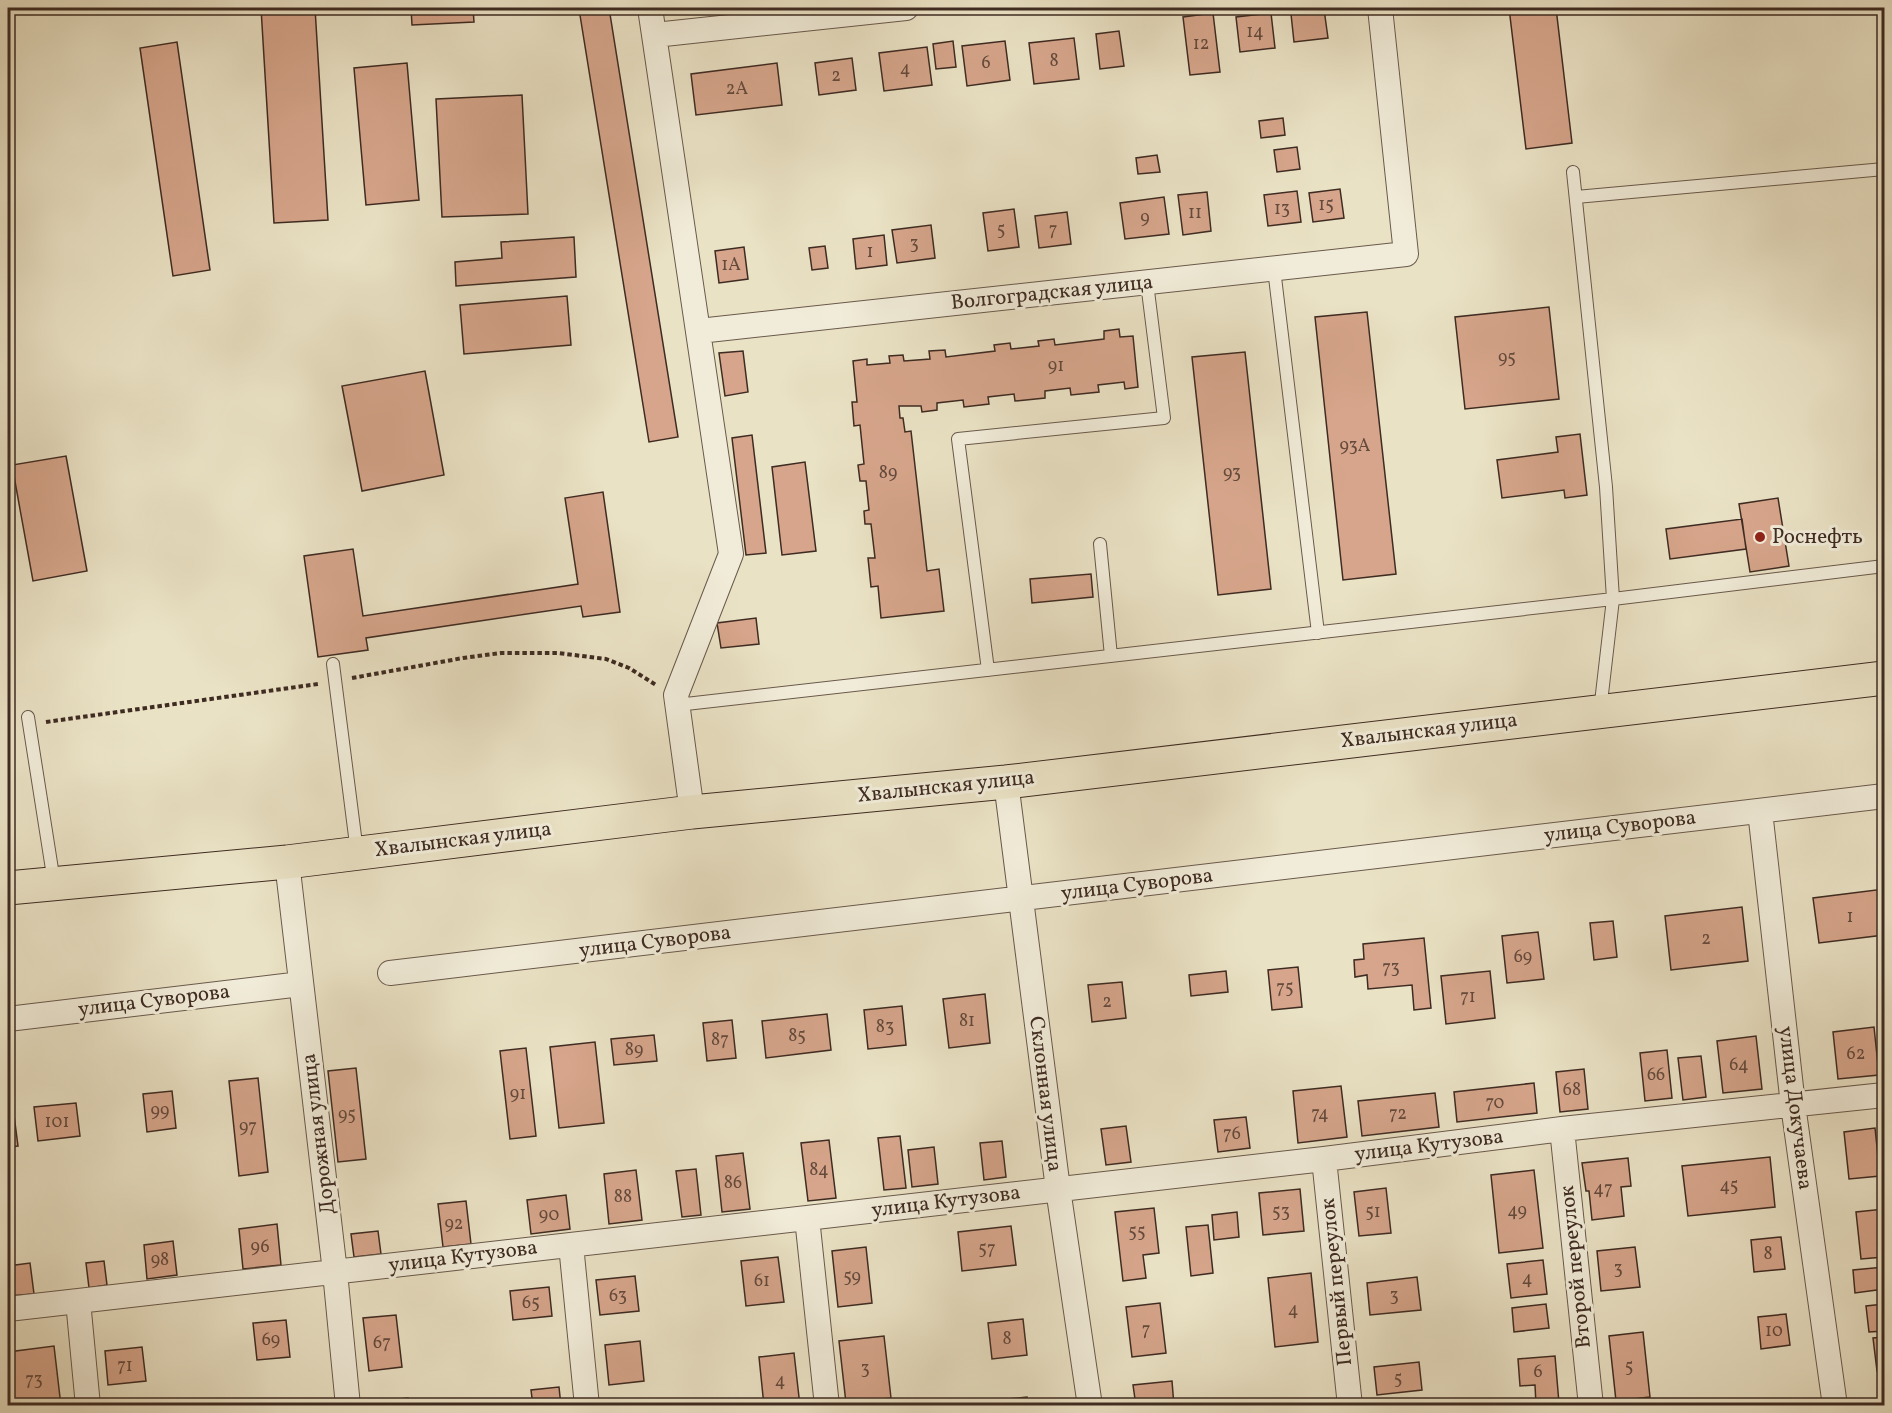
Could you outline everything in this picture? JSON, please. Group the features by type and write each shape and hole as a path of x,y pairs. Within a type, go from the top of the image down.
{"main road":[{"name":"Хвалынская улица","path":"8,888 287,862 692,812 1006,782 1884,678"}],"street":[{"path":"650,8 731,554 676,694 692,812"},
{"path":"655,35 906,8"},
{"name":"Волгоградская улица","path":"699,331 1406,254 1380,8"},
{"name":"Склонная улица","path":"1006,782 1058,1189 1090,1406"},
{"name":"улица Суворова","path":"390,974 1884,796"},
{"name":"улица Докучаева","path":"1760,811 1793,1105 1835,1406"},
{"name":"Дорожная улица","path":"287,862 335,1272 348,1406"},
{"name":"улица Суворова","path":"8,1019 301,984"},
{"name":"улица Кутузова","path":"8,1309 1324,1159 1562,1129 1884,1095"},
{"name":"Второй переулок","path":"1562,1129 1591,1406"},
{"name":"Первый переулок","path":"1324,1159 1350,1406"},
{"path":"807,1218 827,1406"},
{"path":"571,1245 587,1406"},
{"path":"78,1301 88,1406"}],"lane":[{"path":"1576,197 1884,169"},
{"path":"1573,172 1606,487 1613,599 1600,711"},
{"path":"1274,269 1318,633"},
{"path":"988,670 958,439 1164,418 1147,283"},
{"path":"1100,544 1111,656"},
{"path":"677,705 1318,633 1884,566"},
{"path":"333,664 357,853"},
{"path":"28,717 54,883"}],"building":[{"path":"261,8 315,8 328,220 274,223"},
{"path":"411,8 473,8 474,22 412,25"},
{"path":"609,8 678,437 649,442 579,9"},
{"path":"1509,8 1556,8 1572,143 1526,149"},
{"path":"1324,9 1328,38 1294,42 1291,14"},
{"path":"1213,13 1220,72 1190,75 1183,17"},
{"path":"1271,13 1275,48 1240,52 1236,17"},
{"path":"1119,31 1124,66 1100,69 1096,34"},
{"path":"1074,38 1079,79 1034,84 1029,43"},
{"path":"953,41 956,67 936,69 933,44"},
{"path":"1005,41 1010,80 967,86 962,46"},
{"path":"177,42 210,270 173,276 140,48"},
{"path":"927,47 932,85 884,91 879,53"},
{"path":"852,58 856,90 819,95 815,63"},
{"path":"407,63 419,200 366,205 354,68"},
{"path":"777,63 782,105 696,115 691,74"},
{"path":"522,95 528,214 442,217 436,99"},
{"path":"1283,118 1285,135 1261,138 1259,121"},
{"path":"1297,147 1300,169 1277,172 1274,150"},
{"path":"1157,155 1160,172 1138,174 1136,158"},
{"path":"1340,189 1344,218 1313,222 1309,193"},
{"path":"1297,191 1301,222 1268,226 1264,195"},
{"path":"1207,192 1211,231 1183,235 1178,195"},
{"path":"1164,197 1169,234 1125,239 1120,203"},
{"path":"1014,209 1019,247 988,251 983,213"},
{"path":"1067,212 1071,244 1039,248 1035,216"},
{"path":"931,225 935,258 897,263 892,230"},
{"path":"884,235 887,265 856,269 853,239"},
{"path":"574,237 576,277 456,286 455,262 502,258 501,242"},
{"path":"825,246 828,268 812,270 809,248"},
{"path":"744,247 748,279 719,283 715,251"},
{"path":"567,296 571,345 464,354 460,305"},
{"path":"1549,307 1559,399 1465,409 1455,317"},
{"path":"1367,312 1396,574 1343,580 1315,317"},
{"path":"1119,329 1120,337 1133,336 1138,387 1125,389 1124,382 1098,385 1099,392 1071,395 1070,388 1045,391 1045,398 1015,401 1014,394 988,397 989,404 964,407 963,400 937,403 937,410 922,412 921,406 899,406 905,432 911,431 927,571 939,569 944,611 881,618 878,586 871,587 868,558 875,558 871,524 865,524 864,511 869,510 866,481 860,481 858,465 864,464 860,425 854,426 852,402 857,402 853,361 867,359 867,365 890,363 889,356 903,355 904,361 930,359 929,351 945,350 946,357 995,351 994,345 1010,343 1011,349 1039,346 1038,341 1054,339 1055,345 1104,339 1104,331"},
{"path":"743,351 748,392 725,396 719,353"},
{"path":"1245,352 1271,589 1218,595 1192,357"},
{"path":"425,371 444,475 362,491 342,386"},
{"path":"1580,434 1587,495 1565,498 1564,490 1502,498 1497,460 1558,452 1556,437"},
{"path":"752,435 766,553 746,555 732,438"},
{"path":"66,456 87,571 33,581 12,465"},
{"path":"805,462 816,551 782,555 772,467"},
{"path":"603,492 620,612 583,617 581,606 366,638 368,650 318,657 304,556 353,549 363,616 578,584 565,498"},
{"path":"1778,498 1789,566 1750,572 1739,504"},
{"path":"1742,519 1746,549 1670,559 1666,529"},
{"path":"1091,574 1093,597 1032,603 1030,579"},
{"path":"756,618 759,644 721,648 717,623"},
{"path":"1884,889 1884,935 1819,943 1813,898"},
{"path":"1742,907 1748,961 1671,970 1665,916"},
{"path":"1613,921 1617,957 1594,960 1590,923"},
{"path":"1538,932 1544,979 1507,983 1502,936"},
{"path":"1424,938 1431,1008 1414,1010 1412,985 1368,989 1367,975 1355,977 1354,960 1364,959 1363,944"},
{"path":"1298,967 1302,1007 1272,1010 1268,970"},
{"path":"1226,971 1228,992 1191,996 1189,975"},
{"path":"1490,971 1495,1018 1446,1024 1441,976"},
{"path":"1122,982 1126,1018 1092,1022 1088,985"},
{"path":"985,994 990,1043 949,1048 943,999"},
{"path":"902,1006 906,1045 868,1049 864,1010"},
{"path":"827,1014 831,1050 766,1058 762,1021"},
{"path":"732,1020 736,1058 707,1061 703,1023"},
{"path":"1874,1027 1879,1075 1838,1079 1833,1032"},
{"path":"654,1035 657,1061 614,1065 611,1039"},
{"path":"1756,1036 1762,1089 1723,1093 1717,1041"},
{"path":"595,1042 604,1123 559,1128 550,1047"},
{"path":"526,1048 536,1136 510,1139 500,1051"},
{"path":"1667,1050 1672,1098 1645,1101 1640,1053"},
{"path":"1701,1056 1706,1097 1683,1100 1678,1058"},
{"path":"356,1068 366,1159 338,1162 328,1071"},
{"path":"1584,1069 1588,1109 1560,1112 1556,1072"},
{"path":"258,1078 268,1172 239,1176 229,1081"},
{"path":"1534,1083 1537,1113 1457,1122 1454,1092"},
{"path":"1341,1086 1347,1137 1298,1143 1293,1091"},
{"path":"172,1091 176,1128 147,1132 143,1094"},
{"path":"1435,1093 1439,1127 1362,1136 1358,1101"},
{"path":"76,1103 80,1136 38,1141 34,1107"},
{"path":"14,1115 18,1146 8,1147 8,1116"},
{"path":"1246,1117 1250,1148 1218,1152 1214,1120"},
{"path":"1126,1126 1131,1162 1106,1165 1101,1129"},
{"path":"1875,1128 1880,1176 1849,1179 1844,1132"},
{"path":"900,1136 906,1188 884,1190 878,1138"},
{"path":"829,1140 836,1198 808,1201 801,1143"},
{"path":"1002,1141 1006,1177 984,1180 980,1143"},
{"path":"934,1147 938,1184 912,1187 908,1150"},
{"path":"743,1153 750,1209 722,1212 716,1156"},
{"path":"1770,1157 1775,1207 1688,1216 1682,1166"},
{"path":"1628,1158 1631,1186 1621,1187 1624,1216 1592,1220 1589,1191 1586,1191 1582,1163"},
{"path":"696,1169 701,1215 682,1217 676,1171"},
{"path":"636,1170 642,1220 609,1224 604,1174"},
{"path":"1534,1170 1543,1248 1499,1253 1491,1175"},
{"path":"1386,1188 1391,1233 1359,1236 1354,1192"},
{"path":"1300,1189 1304,1231 1263,1235 1259,1193"},
{"path":"566,1195 570,1229 531,1234 527,1200"},
{"path":"466,1201 471,1244 443,1247 438,1204"},
{"path":"1154,1208 1159,1253 1143,1255 1146,1278 1123,1281 1115,1212"},
{"path":"1884,1209 1884,1257 1861,1259 1856,1212"},
{"path":"1237,1212 1239,1237 1214,1240 1212,1215"},
{"path":"277,1224 281,1265 243,1269 239,1229"},
{"path":"1208,1225 1213,1273 1191,1276 1186,1227"},
{"path":"1011,1226 1016,1265 962,1271 958,1232"},
{"path":"378,1231 381,1254 354,1257 351,1234"},
{"path":"1781,1237 1785,1269 1754,1272 1751,1240"},
{"path":"173,1241 177,1275 147,1279 144,1245"},
{"path":"866,1247 872,1303 838,1307 832,1251"},
{"path":"1635,1247 1640,1287 1601,1291 1597,1251"},
{"path":"778,1257 784,1302 746,1306 741,1261"},
{"path":"1543,1260 1547,1294 1511,1298 1507,1264"},
{"path":"104,1261 107,1285 89,1288 86,1263"},
{"path":"30,1263 34,1294 8,1296 8,1266"},
{"path":"1884,1267 1884,1289 1855,1293 1853,1270"},
{"path":"1311,1273 1318,1342 1275,1347 1268,1278"},
{"path":"635,1276 639,1311 600,1315 596,1280"},
{"path":"1417,1277 1421,1310 1370,1315 1367,1283"},
{"path":"549,1287 552,1316 513,1320 510,1291"},
{"path":"1160,1303 1166,1353 1132,1357 1126,1307"},
{"path":"1546,1304 1549,1328 1514,1332 1512,1308"},
{"path":"1884,1304 1884,1331 1869,1332 1866,1306"},
{"path":"1786,1314 1790,1345 1761,1349 1758,1317"},
{"path":"396,1315 402,1367 369,1371 363,1318"},
{"path":"1023,1319 1027,1355 992,1359 988,1323"},
{"path":"286,1320 290,1357 257,1360 253,1323"},
{"path":"1643,1332 1650,1397 1616,1401 1609,1336"},
{"path":"884,1336 891,1398 846,1403 839,1341"},
{"path":"1884,1337 1884,1370 1877,1371 1873,1338"},
{"path":"640,1341 644,1381 609,1385 605,1345"},
{"path":"54,1346 61,1406 13,1406 8,1352"},
{"path":"142,1347 146,1381 108,1385 105,1351"},
{"path":"794,1353 800,1406 764,1406 759,1357"},
{"path":"1555,1356 1559,1403 1536,1405 1535,1385 1520,1386 1518,1359"},
{"path":"1419,1362 1422,1390 1377,1395 1374,1367"},
{"path":"1172,1381 1174,1406 1136,1406 1133,1385"},
{"path":"559,1387 561,1406 533,1406 531,1390"},
{"path":"1027,1397 1028,1406 999,1406 998,1400"},
{"path":"408,1398 409,1406 374,1406 373,1402"},
{"path":"646,1401 646,1406 612,1406 612,1405"}],"place":[{"name":"Роснефть","path":"1760,537"}]}
